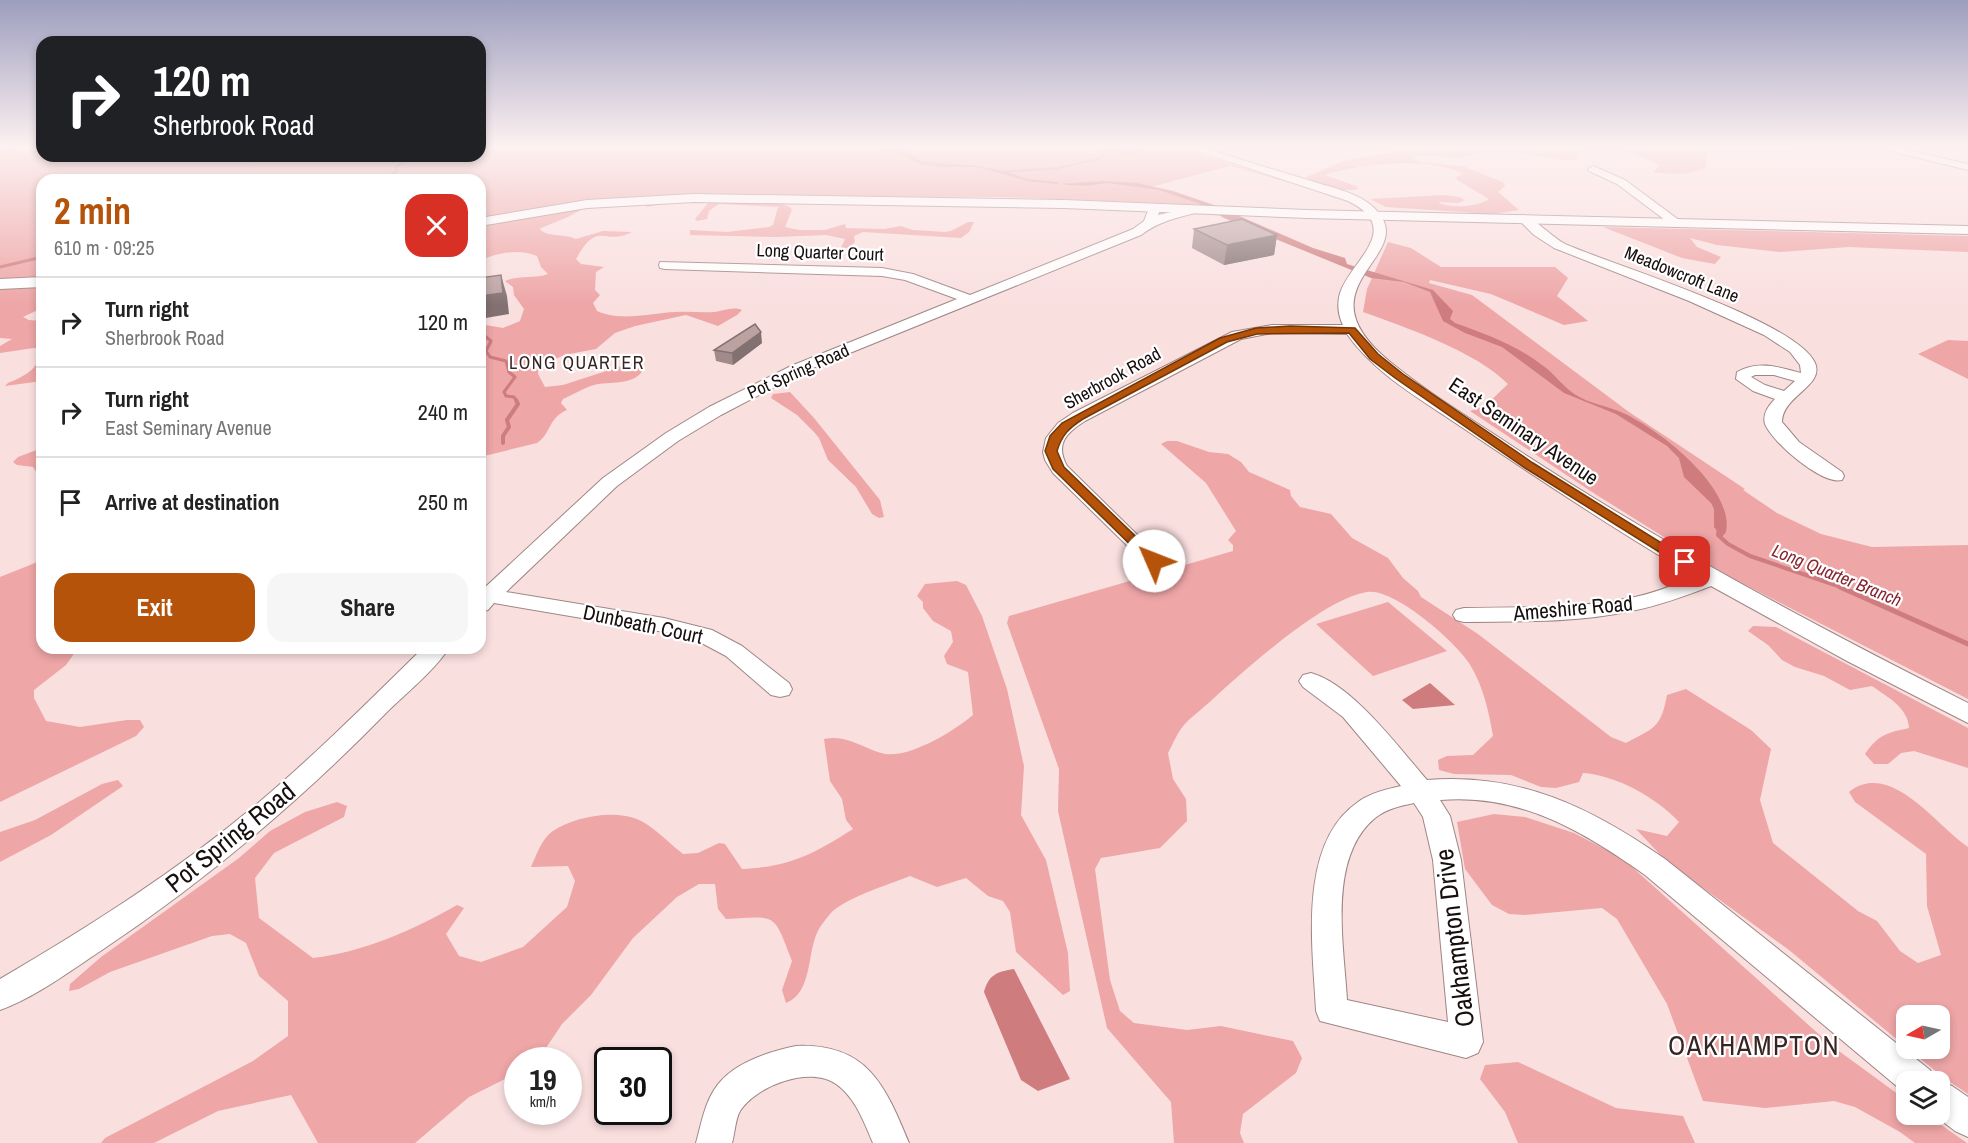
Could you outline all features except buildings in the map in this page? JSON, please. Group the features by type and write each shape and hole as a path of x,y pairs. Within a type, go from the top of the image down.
{"main road":[{"path":"486,221 567,206 654,199"},
{"path":"709,199 1152,215 1209,210 1968,230"},
{"path":"0,284 36,282"}],"street":[{"path":"1351,199 1366,207 1375,216"},
{"path":"1645,199 1677,223"},
{"name":"Pot Spring Road","path":"486,600 594,496 656,448 693,424 780,376 1131,234 1152,215"},
{"name":"East Seminary Avenue","path":"1375,216 1380,238 1347,291 1345,302 1346,315 1352,330 1374,356 1407,382 1581,499 1713,578 1968,714"},
{"name":"Meadowcroft Lane","path":"1524,219 1547,238 1574,252 1718,309 1769,332 1802,355 1808,363 1809,371 1806,379"},
{"name":"Long Quarter Court","path":"665,265 882,272 908,277 969,299"},
{"name":"Sherbrook Road","path":"1154,561 1059,469 1051,451 1052,444 1061,430 1088,412 1230,337 1272,329 1352,330"},
{"path":"1786,397 1750,384 1743,375 1753,370 1764,370 1806,379"},
{"path":"1806,379 1786,397 1773,415 1774,424 1790,443 1835,476"},
{"name":"Ameshire Road","path":"1464,615 1556,613 1612,608 1655,599 1713,578"},
{"name":"Dunbeath Court","path":"486,601 664,625 696,632 734,651 780,689"},
{"name":"Pot Spring Road","path":"0,996 106,931 230,841 299,782 431,654"},
{"name":"Oakhampton Drive","path":"1311,681 1352,711 1421,791 1436,816 1445,848 1466,1042 1332,1011 1327,898 1330,870 1341,842 1364,811 1385,800 1421,791 1460,787 1516,795 1572,814 1598,828 1655,867 1905,1071"},
{"path":"714,1143 727,1101 753,1078 792,1062 819,1063 842,1068 869,1094 891,1143"},
{"path":"1950,1106 1968,1119"}],"shaded area":[{"path":"0,199 36,199 36,280 0,282"},
{"path":"486,199 664,199 486,218"},
{"path":"1060,199 1189,199 1206,205"},
{"path":"1186,199 1197,199 1214,205 1313,248 1345,258 1347,264 1433,290 1453,311 1450,319 1455,323 1522,352 1546,368 1576,395 1638,421 1674,446 1707,479 1719,497 1726,515 1726,532 1722,537 1714,527 1714,509 1711,503 1684,477 1679,458 1667,446 1616,414 1564,393 1502,347 1465,333 1443,321 1430,292 1404,282 1371,278 1224,218 1200,204"},
{"path":"1371,199 1465,200 1458,203 1438,202 1457,206 1488,199 1507,199 1519,210 1493,214 1386,207"},
{"path":"702,200 779,203 792,210 785,227 799,230 825,230 845,224 846,228 884,229 901,226 913,230 945,232 968,222 974,222 969,232 961,238 863,232 854,236 855,242 848,248 841,248 845,239 826,235 776,237 690,235 690,230 727,232 769,227 773,225 778,207 719,204 709,211 707,219 697,221 695,219 708,203 674,202 647,207 644,203"},
{"path":"583,209 540,230 576,239 603,231 632,232 614,237 596,236 590,240 576,259 581,264 604,267 596,272 595,290 600,295 593,303 597,311 626,316 742,310 718,326 686,315 635,326 615,333 596,349 564,355 539,367 538,374 545,387 563,385 628,364 643,370 634,379 594,385 563,399 561,403 567,410 556,417 537,443 486,456 486,325 503,328 520,321 524,309 514,295 513,287 505,281 548,274 541,267 537,256 523,252 508,252 486,258 486,225"},
{"path":"1603,227 1968,236 1968,252 1849,247 1780,252 1717,245 1690,238 1697,247 1721,257 1715,264 1682,258"},
{"path":"1388,242 1411,248 1441,267 1555,267 1568,278 1557,296 1588,321 1564,325 1491,294 1430,280 1429,283 1472,295 1629,412 1777,513 1821,534 1872,547 1968,545 1968,699 1720,572 1595,494 1470,411 1485,406 1508,384 1478,361 1459,351 1420,333 1363,312 1367,289"},
{"path":"0,288 36,288 36,311 23,317 36,321 36,348 0,353 0,346 12,339 0,338"},
{"path":"1948,340 1968,341 1968,379 1918,354"},
{"path":"36,364 36,382 5,386 30,371"},
{"path":"790,392 880,500 884,517 879,518 872,514 856,487 828,460 814,432 797,415 771,398 773,394"},
{"path":"1167,441 1177,441 1209,452 1228,454 1241,462 1249,472 1290,490 1291,496 1300,507 1331,514 1352,538 1388,558 1421,597 1478,634 1611,737 1626,743 1650,730 1659,721 1667,695 1686,689 1751,730 1771,749 1760,800 1773,843 1858,911 1877,921 1900,951 1918,963 1941,955 1927,906 1926,854 1855,802 1849,792 1865,784 1881,784 1897,790 1928,812 1968,847 1968,1094 1950,1082 1950,1071 1936,1071 1921,1059 1950,1059 1950,1005 1896,1005 1896,1039 1789,950 1667,862 1636,829 1667,836 1679,822 1648,796 1609,778 1583,773 1579,782 1556,788 1541,787 1511,775 1454,774 1439,770 1438,760 1447,756 1473,755 1493,736 1482,689 1462,653 1422,617 1392,598 1367,592 1350,597 1309,620 1266,653 1188,721 1179,731 1168,753 1173,779 1186,799 1187,821 1160,848 1101,858 1095,869 1110,980 1120,1011 1134,1023 1187,1030 1221,1026 1293,1041 1302,1058 1296,1073 1243,1114 1240,1133 1244,1143 1174,1143 1171,1102 1107,1028 1058,811 1059,769 1007,623 1009,616 1233,551 1233,545 1228,540 1236,531 1206,483 1161,444"},
{"path":"36,450 36,472 33,467 17,465 13,462 18,457"},
{"path":"35,563 36,654 74,654 66,665 34,690 34,698 46,721 80,727 140,720 144,727 136,736 0,802 0,577"},
{"path":"957,581 966,585 982,616 1007,689 1024,766 1021,815 1046,860 1068,953 1070,991 1063,995 1016,952 1010,912 1003,901 988,896 966,878 937,887 910,876 846,902 830,914 817,933 805,982 794,998 786,1003 782,990 792,961 776,925 765,918 726,919 718,909 715,884 699,884 677,897 633,938 591,995 562,1024 547,1047 504,1047 504,1080 469,1097 415,1143 318,1143 291,1095 218,1111 154,1143 101,1143 105,1138 253,1061 288,1036 288,1001 259,976 246,943 230,934 212,936 110,972 79,989 69,991 70,984 101,957 239,858 270,831 305,812 337,802 347,806 344,817 274,853 255,878 259,918 313,958 351,951 388,939 457,905 464,908 446,934 459,956 481,962 523,947 567,907 575,881 568,866 531,867 537,853 553,831 585,818 622,815 633,818 653,829 683,854 698,853 719,843 725,844 742,869 759,868 800,858 826,846 853,829 846,820 842,799 830,781 824,739 839,738 881,753 903,753 942,736 973,715 968,672 947,664 944,656 953,642 951,631 933,621 923,608 923,602 917,596 925,584"},
{"path":"1388,602 1447,651 1373,676 1316,624"},
{"path":"1753,626 1776,627 1968,728 1968,768 1914,751 1901,753 1888,764 1874,764 1865,754 1875,742 1889,733 1909,728 1901,708 1872,686 1850,690 1824,676 1795,667 1782,660 1768,645 1748,631"},
{"path":"1430,683 1455,705 1413,709 1402,700"},
{"path":"118,780 123,786 51,835 0,862 0,832 35,820 102,784"},
{"path":"1494,814 1525,817 1574,833 1622,858 1832,1046 1896,1093 1896,1125 1941,1125 1967,1143 1915,1143 1855,1107 1834,1101 1765,1108 1703,1101 1667,1004 1617,919 1602,908 1525,915 1509,914 1492,905 1465,869 1457,822"},
{"path":"1014,969 1070,1079 1038,1091 1021,1080 984,992 988,981 994,975"},
{"path":"1518,1062 1616,1108 1683,1116 1695,1143 1518,1143 1505,1112 1480,1079 1485,1065"}],"waterway":[{"path":"0,267 36,258"},
{"path":"486,337 491,341 486,351"},
{"path":"486,351 490,357 506,361 509,372 515,377 504,392 506,396 514,397 517,402"},
{"path":"503,443 503,436 509,427 507,420 518,404 517,402"},
{"name":"Long Quarter Branch","path":"1719,528 1718,535 1728,544 1750,556 1844,588"},
{"name":"Long Quarter Branch","path":"1840,587 1968,644"}],"district":[{"name":"LONG QUARTER","path":"577,362"},
{"name":"OAKHAMPTON","path":"1754,1045"}],"route":[{"path":"1154,561 1059,469 1051,451 1056,436 1065,426 1080,417 1237,334 1290,329 1352,330 1374,356 1399,376 1590,505 1685,562"}]}
